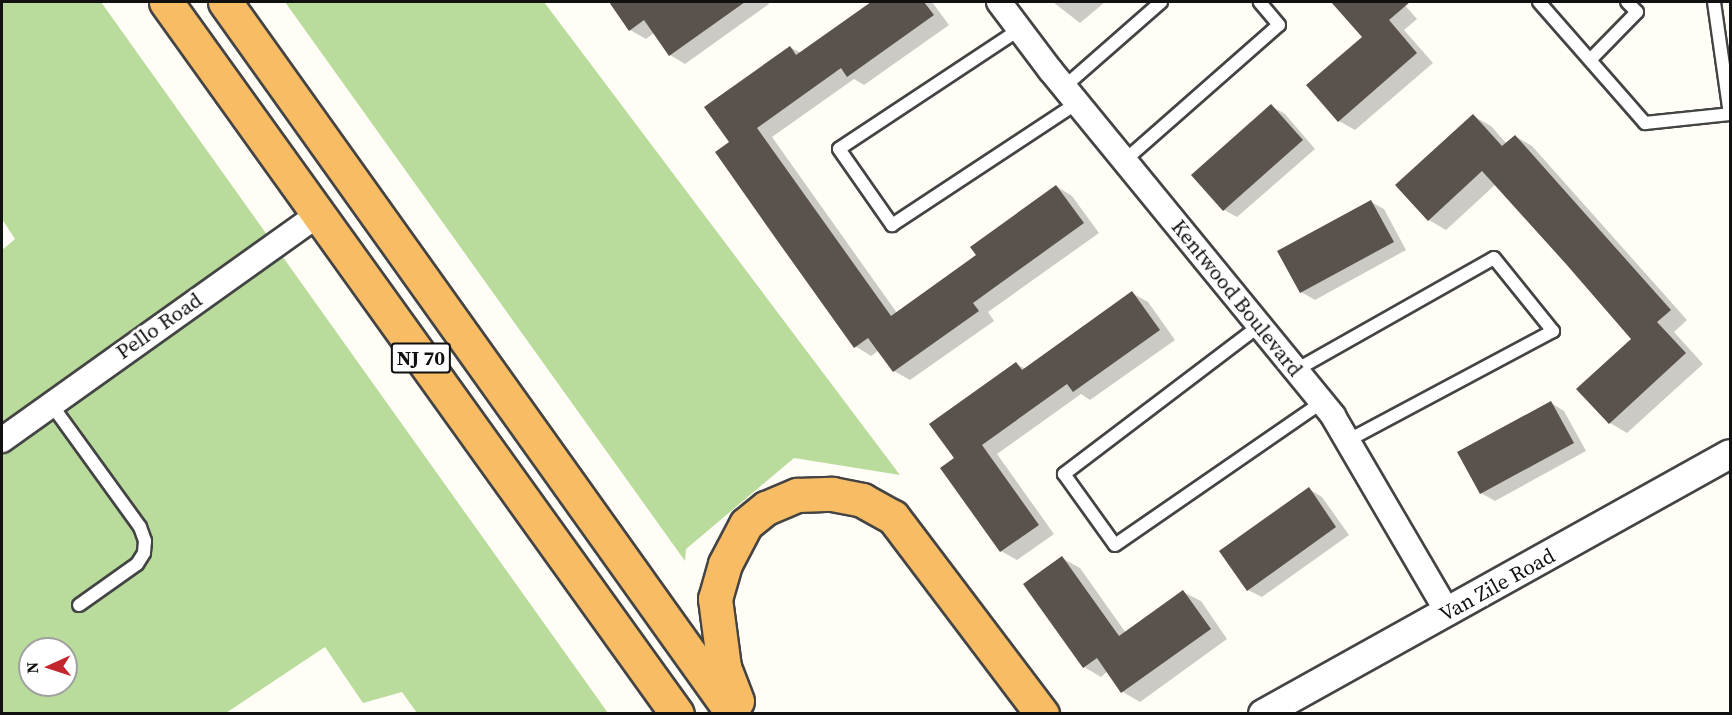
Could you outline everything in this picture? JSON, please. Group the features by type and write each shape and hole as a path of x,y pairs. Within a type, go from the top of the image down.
{"highway":[{"name":"NJ 70","path":"166,2 677,714"},
{"name":"NJ 70","path":"225,2 733,714"},
{"path":"742,714 723,667 719,637 715,599 725,564 746,524 766,508 797,495 832,494 862,500 893,517 1042,714"}],"street":[{"name":"Kentwood Boulevard","path":"999,2 1070,95 1322,402 1349,441 1448,613"},
{"name":"Pello Road","path":"2,440 319,214"},
{"name":"Van Zile Road","path":"1263,714 1731,454"}],"lane":[{"path":"1020,29 839,149 892,225 1070,95 1161,2"},
{"path":"1124,161 1279,25 1260,2"},
{"path":"1539,2 1645,123 1730,114 1714,2"},
{"path":"1590,60 1637,12 1627,2"},
{"path":"1296,370 1494,258 1553,331 1349,441"},
{"path":"1259,326 1064,474 1115,545 1322,402"},
{"path":"51,404 140,527 145,541 144,553 136,564 80,605"}],"green space":[{"path":"2,2 101,2 608,713 417,713 402,692 363,703 325,647 226,713 2,713 2,250 15,239 2,219"},
{"path":"285,2 544,2 900,475 794,458 686,549 685,561"}],"building":[{"path":"609,2 745,2 669,56 644,20 629,31"},
{"path":"871,2 924,2 934,15 847,77 841,68 757,128 891,316 976,255 970,247 1056,185 1084,223 973,303 979,311 893,372 868,338 854,348 774,236 715,152 729,142 704,107 790,46 796,55"},
{"path":"1331,2 1410,2 1389,20 1417,53 1338,122 1306,85 1362,37"},
{"path":"1271,104 1303,140 1223,211 1191,175"},
{"path":"1473,114 1502,146 1515,135 1671,310 1657,322 1686,353 1609,424 1576,389 1631,339 1566,264 1482,171 1428,221 1395,185"},
{"path":"1371,200 1394,242 1300,293 1277,251"},
{"path":"1132,291 1160,330 1073,392 1067,384 982,445 1039,525 1000,552 940,468 954,458 929,424 1016,362 1022,370"},
{"path":"1551,401 1574,443 1480,494 1457,452"},
{"path":"1309,487 1336,527 1247,591 1219,551"},
{"path":"1062,556 1119,636 1183,590 1211,629 1121,693 1097,658 1083,668 1023,584"}]}
